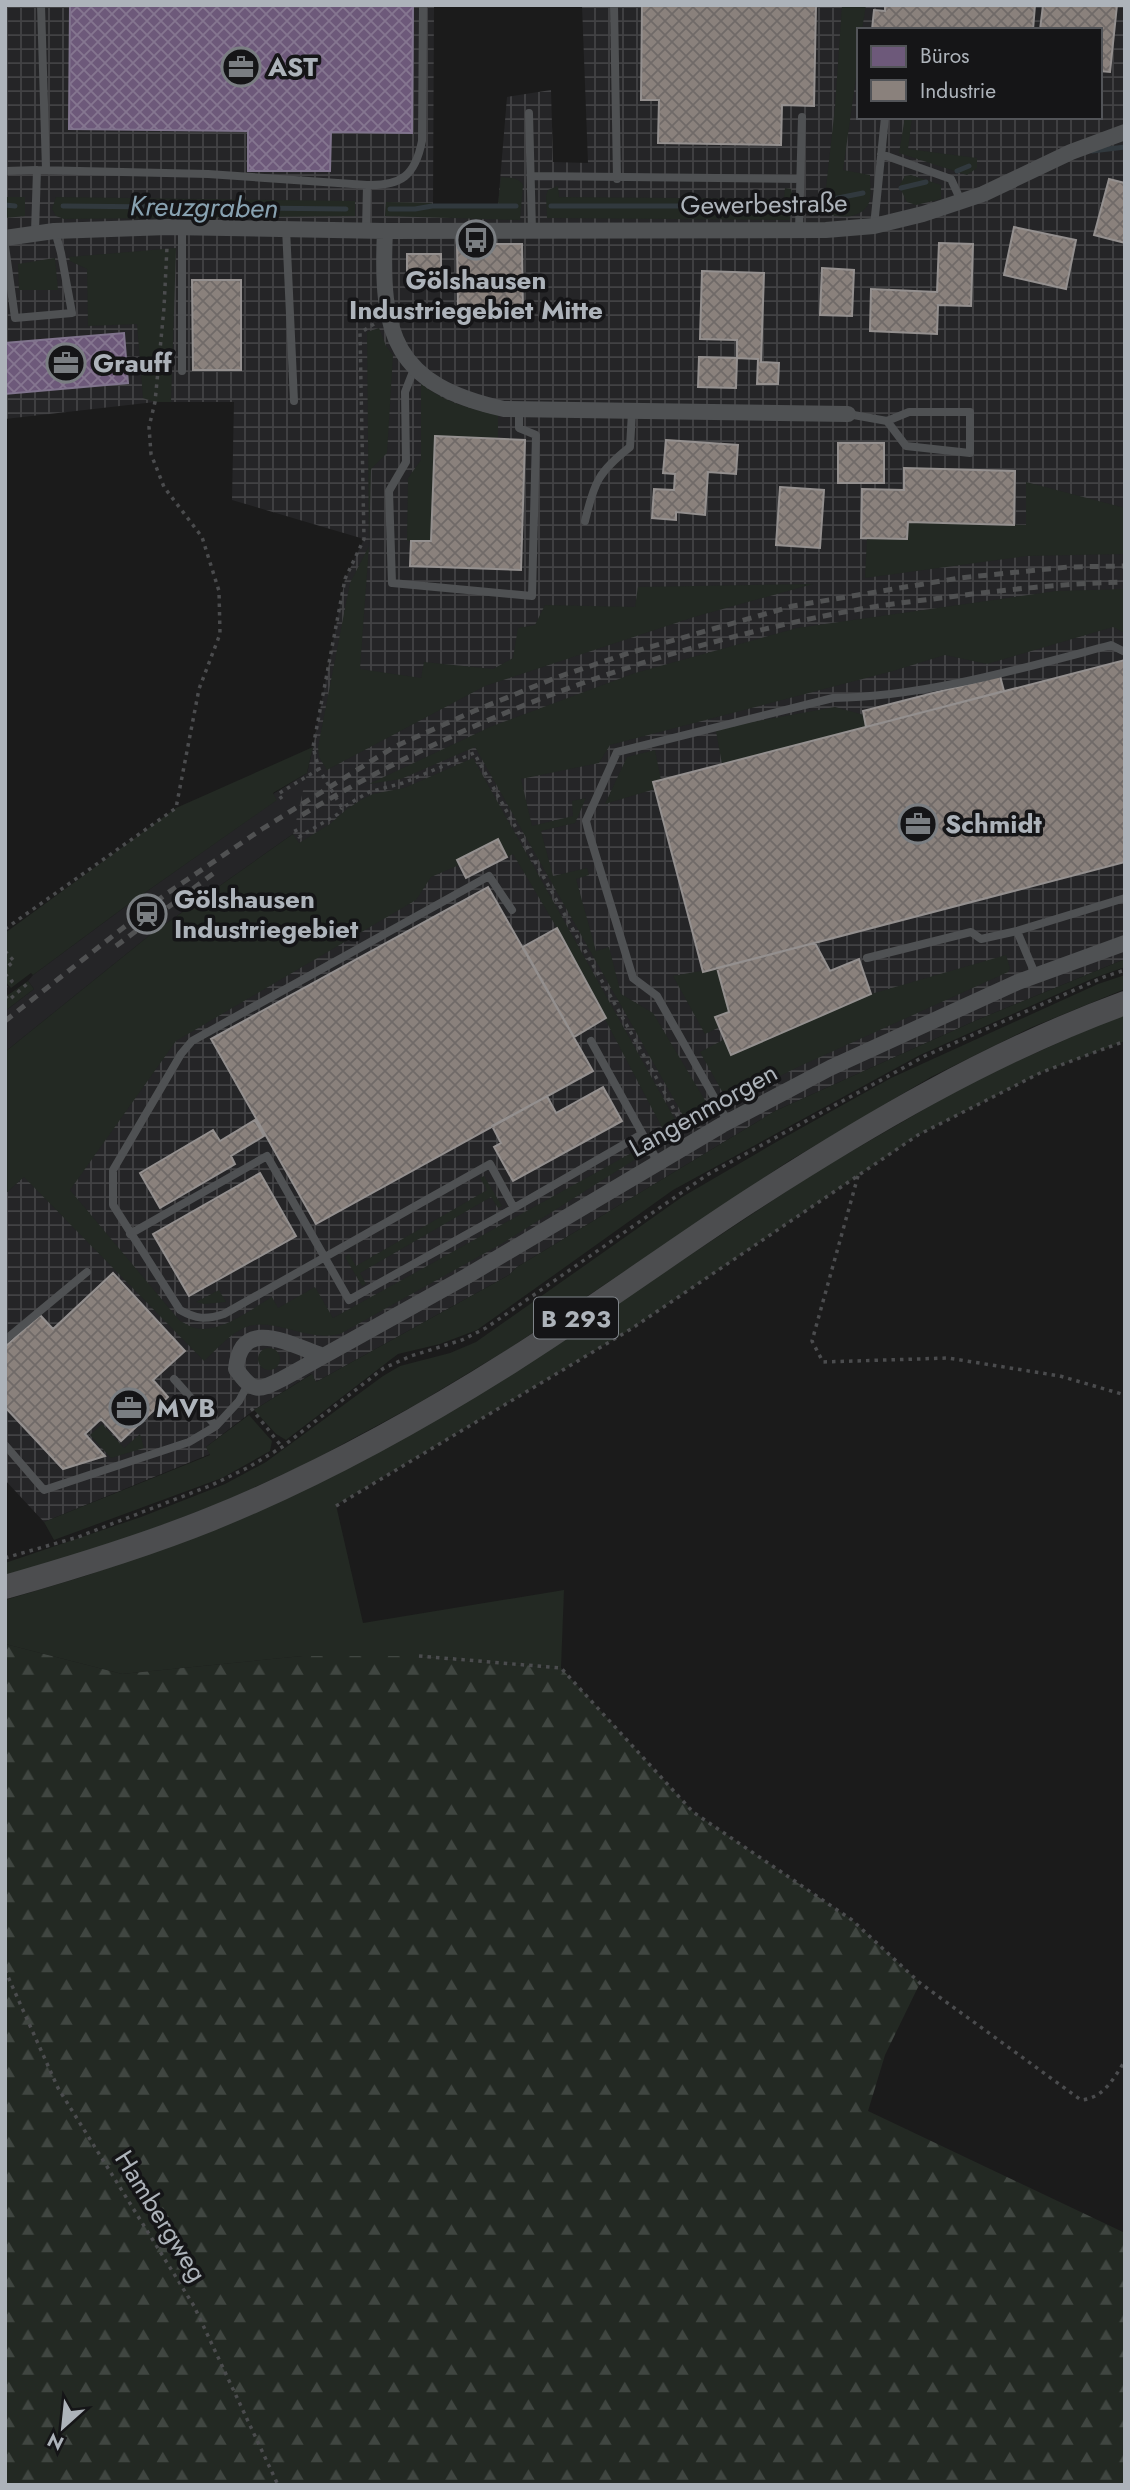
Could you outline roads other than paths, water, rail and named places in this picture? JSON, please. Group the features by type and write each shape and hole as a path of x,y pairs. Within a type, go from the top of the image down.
{"main road":[{"name":"B 293","path":"5,1587 103,1559 212,1519 316,1472 388,1435 510,1362 748,1202 923,1095 1066,1024 1125,1003"}],"street":[{"name":"Gewerbestraße","path":"5,238 35,232 175,227 385,231 799,230 874,226 923,214 983,194 1071,152 1125,132"},
{"path":"385,231 383,282 388,316 397,345 414,369 444,390 470,401 504,409 848,414"},
{"name":"Langenmorgen","path":"251,1387 262,1389 273,1384 467,1276 728,1122 830,1068 1036,976 1125,943"},
{"path":"251,1387 236,1369 238,1355 250,1339 271,1339 323,1356"}],"lane":[{"path":"35,232 41,170 41,5"},
{"path":"5,170 208,174 367,185 387,185 403,180 419,155 422,141 423,5"},
{"path":"614,5 617,178"},
{"path":"529,113 532,230"},
{"path":"799,230 802,117"},
{"path":"874,226 885,119"},
{"path":"881,154 951,179 961,201"},
{"path":"532,177 800,179"},
{"path":"366,230 367,185"},
{"path":"175,227 183,371"},
{"path":"286,228 293,401"},
{"path":"5,246 15,318 72,313 61,253 54,231"},
{"path":"414,369 405,392 406,462 389,491 392,583 532,596 536,435 519,428 519,409"},
{"path":"584,521 593,486 608,464 629,447 632,412"},
{"path":"848,414 887,421 909,412 970,412 970,453 906,446 887,421"},
{"path":"728,1122 657,996 633,978 589,833 586,821 617,752 833,698 864,698 988,677 1111,645 1125,652"},
{"path":"512,910 489,876 192,1041 181,1054 113,1170 113,1205 180,1310 193,1317 209,1319 224,1314 490,1164 514,1208"},
{"path":"867,958 971,932 981,939 1017,931 1125,898"},
{"path":"1017,931 1036,976"},
{"path":"591,1041 658,1162"},
{"path":"130,1234 267,1156 349,1300 642,1134"},
{"path":"5,1340 87,1272"},
{"path":"174,1379 216,1426"},
{"path":"5,1445 44,1490 189,1442 216,1426 251,1387"}],"waterway":[{"name":"Kreuzgraben","path":"1092,151 1125,147"},
{"name":"Kreuzgraben","path":"957,171 969,166"},
{"path":"901,188 926,182"},
{"name":"Kreuzgraben","path":"828,200 863,193"},
{"name":"Kreuzgraben","path":"5,205 15,206"},
{"name":"Kreuzgraben","path":"63,206 346,209"},
{"name":"Kreuzgraben","path":"390,209 516,206"},
{"name":"Kreuzgraben","path":"551,206 785,206"}],"railway":[{"path":"5,1021 166,894 262,829 394,747 555,678 629,653 793,606 959,578 1068,567 1125,566"},
{"path":"302,815 435,744 504,713 646,662 719,641 879,606 1029,588 1125,582"},
{"path":"116,946 214,873"}],"place":[{"name":"AST","path":"241,67"},
{"name":"Gölshausen Industriegebiet Mitte","path":"476,240"},
{"name":"Grauff","path":"66,363"},
{"name":"Schmidt","path":"918,824"},
{"name":"Gölshausen Industriegebiet","path":"147,914"},
{"name":"MVB","path":"129,1408"}]}
